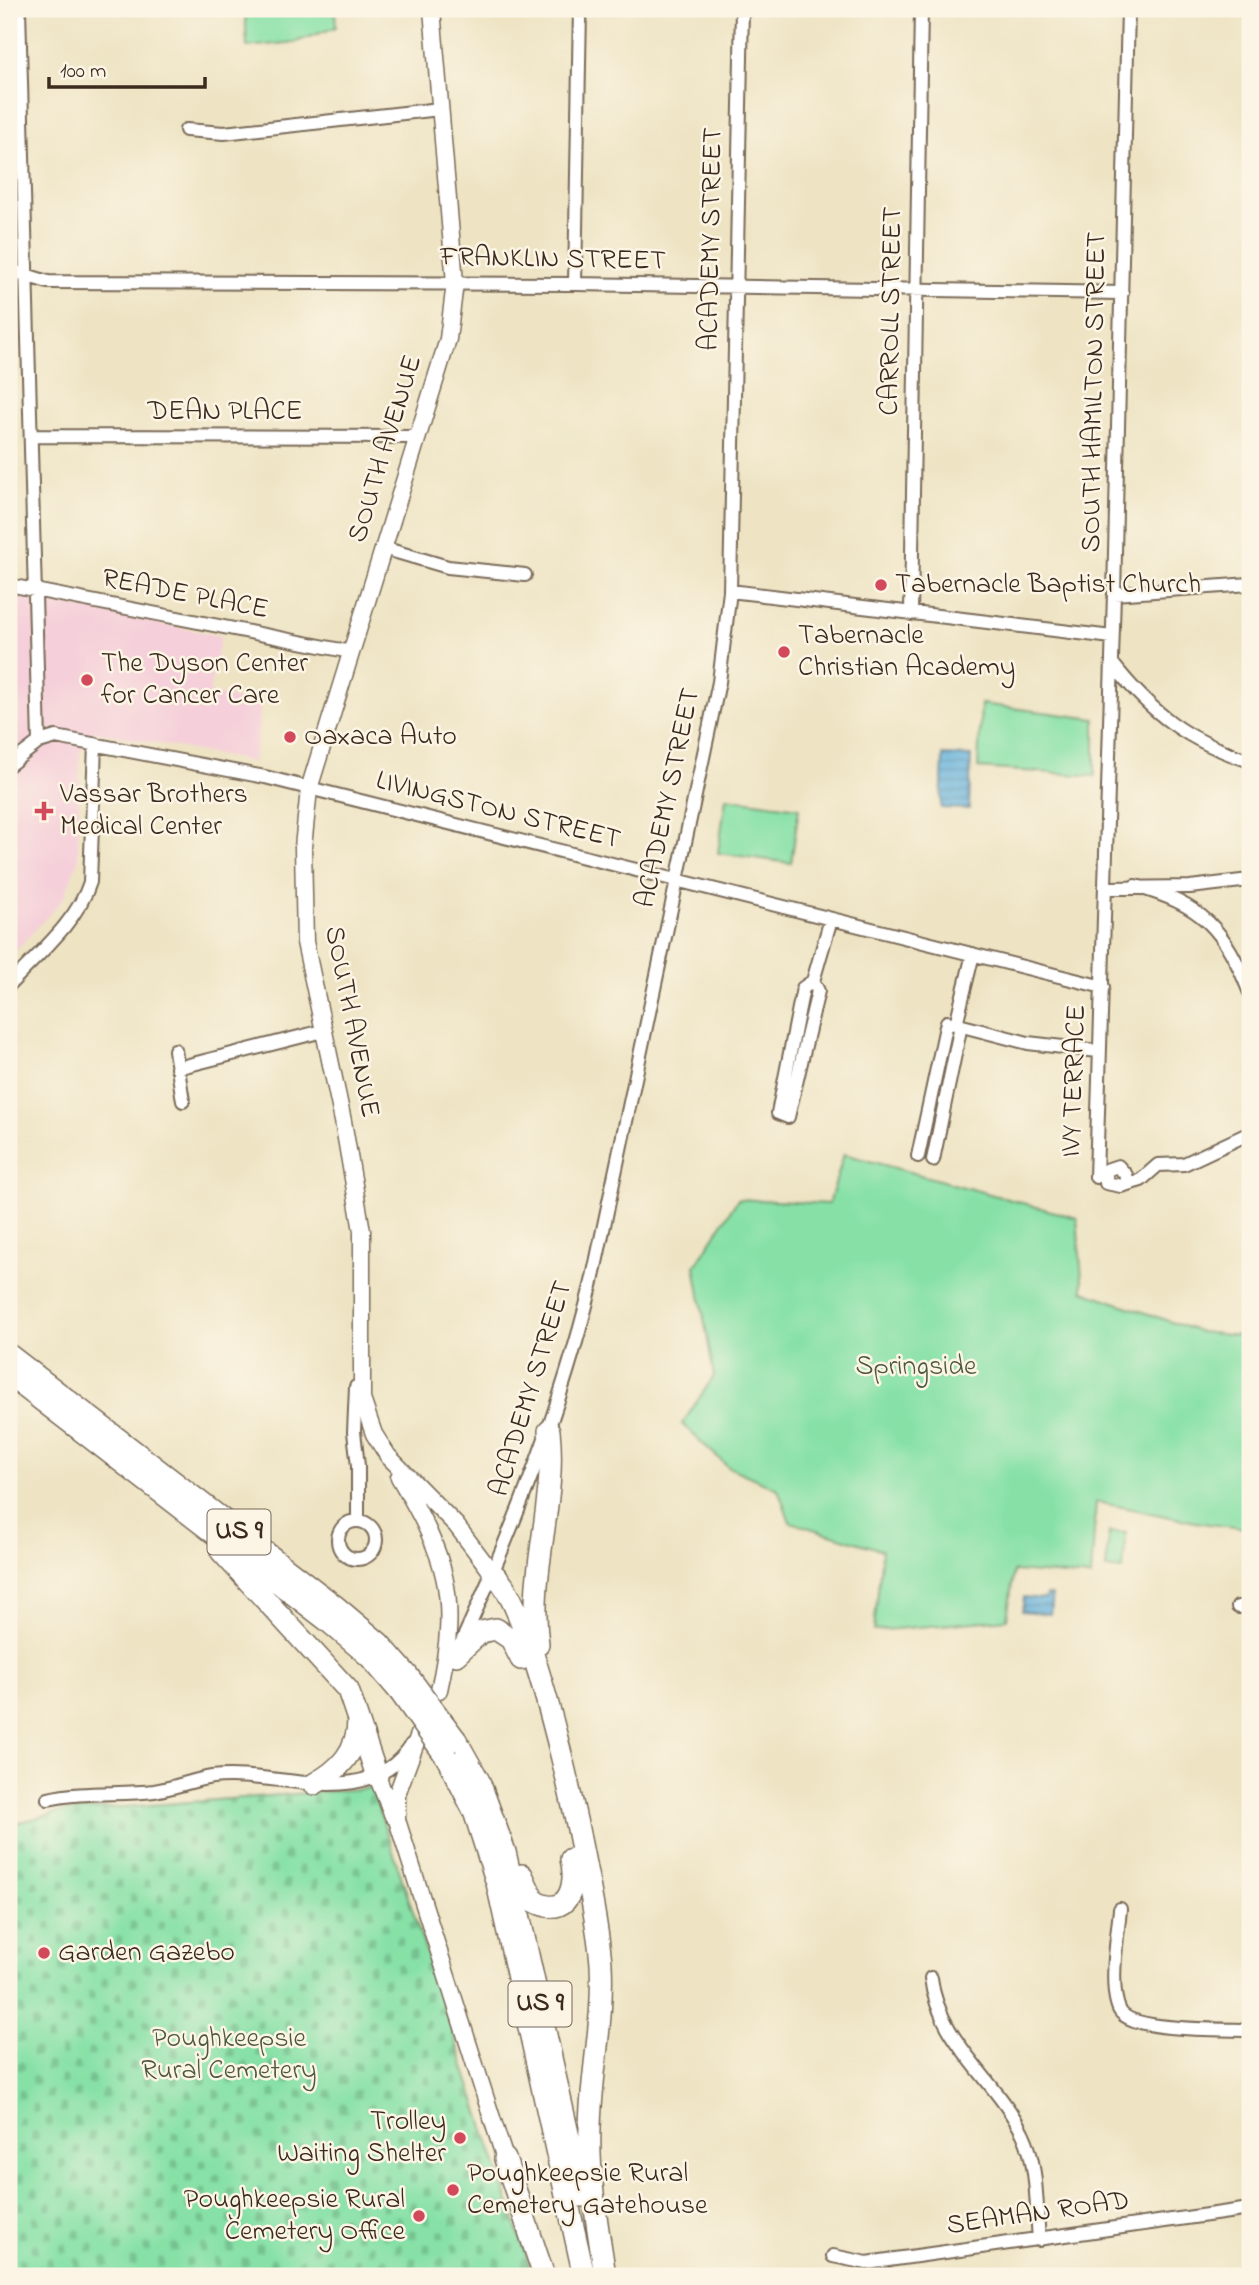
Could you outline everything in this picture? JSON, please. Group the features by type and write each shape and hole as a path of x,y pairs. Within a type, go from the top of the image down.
{"highway":[{"path":"9,1336 62,1396"},
{"name":"US 9","path":"9,1355 335,1606 379,1643 404,1684 479,1781 511,1870 603,2276"},
{"name":"US 9","path":"9,1375 342,1632 404,1684"},
{"path":"544,1691 535,1599 552,1464 549,1431"},
{"path":"181,1508 343,1684 357,1711 377,1776"},
{"path":"479,1781 504,1823 531,1898 545,1906 565,1901 573,1889 574,1872 521,1658 495,1589 493,1574"},
{"path":"493,1574 504,1583 516,1608 544,1691 590,1889 599,1944 600,2020 590,2132 603,2276"},
{"path":"456,1655 481,1632 496,1629 511,1639 521,1658"},
{"path":"314,1784 335,1771 348,1756 356,1737 357,1711"},
{"name":"US 9","path":"452,1749 497,1883 584,2276"},
{"path":"505,2159 544,2276"}],"street":[{"path":"9,765 39,742 19,9"},
{"name":"SOUTH AVENUE","path":"432,9 455,283 448,339 309,789 303,847 305,942 344,1121 362,1231 361,1370 365,1411 380,1444 398,1468 456,1525 493,1574"},
{"path":"575,284 580,9"},
{"name":"ACADEMY STREET","path":"493,1574 549,1431 589,1295 719,682 730,591 741,9"},
{"name":"CARROLL STREET","path":"911,614 920,9"},
{"name":"SOUTH HAMILTON STREET","path":"1103,987 1128,9"},
{"path":"186,130 224,133 440,109"},
{"name":"FRANKLIN STREET","path":"9,270 48,282 575,284 1122,293"},
{"name":"DEAN PLACE","path":"32,436 418,437"},
{"path":"383,548 449,567 525,575"},
{"path":"1114,594 1250,584"},
{"name":"READE PLACE","path":"9,585 351,652"},
{"path":"730,591 1112,637"},
{"path":"1112,663 1148,706 1178,729 1214,749 1250,761"},
{"name":"LIVINGSTON STREET","path":"39,742 56,737 265,777 1103,987"},
{"path":"9,985 71,916 86,894 90,881 95,744"},
{"path":"1106,888 1190,887 1250,880"},
{"path":"1135,886 1171,896 1197,910 1228,946 1250,993"},
{"path":"813,981 818,991 788,1117 778,1113 803,988 813,981 831,919"},
{"path":"918,1156 973,954"},
{"name":"IVY TERRACE","path":"1096,1177 1098,1051 1103,987"},
{"path":"955,1024 1028,1043 1098,1051"},
{"path":"933,1160 955,1024"},
{"path":"177,1068 323,1031"},
{"path":"174,1050 183,1101"},
{"path":"1128,1184 1141,1180 1158,1165 1184,1164 1250,1133"},
{"path":"358,1521 354,1403 361,1370"},
{"path":"380,1444 431,1533 443,1566 449,1622 439,1690"},
{"path":"400,1831 397,1794 421,1729 493,1574"},
{"path":"48,1799 175,1787 211,1777 254,1776 280,1782 314,1784 377,1776 400,1760 421,1729"},
{"path":"377,1776 400,1831 505,2159"},
{"path":"1120,1909 1116,1995 1119,2009 1125,2017 1157,2025 1250,2030"},
{"path":"932,1978 933,1994 947,2027 1024,2136 1032,2168 1039,2240"},
{"name":"SEAMAN ROAD","path":"833,2256 867,2263 1250,2209"}],"shaded area":[{"name":"Vassar Brothers Medical Center","path":"9,593 221,636 209,692 261,706 253,762 94,731 80,752 78,861 63,899 9,958"}],"green space":[{"path":"245,9 335,9 336,27 296,42 247,47"},
{"path":"981,704 1095,719 1095,776 978,768"},
{"path":"726,798 799,808 791,863 718,853"},
{"name":"Springside","path":"844,1154 1077,1218 1083,1291 1200,1332 1250,1337 1250,1528 1192,1521 1096,1502 1091,1577 1014,1571 1007,1619 874,1631 882,1550 790,1522 778,1489 728,1467 682,1424 714,1376 695,1266 738,1199 829,1204"},
{"path":"1109,1532 1126,1533 1123,1570 1106,1569"},
{"name":"Poughkeepsie Rural Cemetery","path":"372,1788 533,2276 9,2276 9,1825 59,1812"}],"water":[{"path":"943,755 971,756 969,809 941,808"},
{"path":"1047,1595 1052,1595 1050,1614 1022,1611 1024,1597 1046,1599"}],"place":[{"name":"Tabernacle Baptist Church","path":"881,585"},
{"name":"Tabernacle Christian Academy","path":"784,652"},
{"name":"The Dyson Center for Cancer Care","path":"87,680"},
{"name":"Oaxaca Auto","path":"290,737"},
{"name":"Vassar Brothers Medical Center","path":"44,811"},
{"name":"Garden Gazebo","path":"44,1953"},
{"name":"Trolley Waiting Shelter","path":"460,2138"},
{"name":"Poughkeepsie Rural Cemetery Gatehouse","path":"453,2190"},
{"name":"Poughkeepsie Rural Cemetery Office","path":"419,2216"}]}
